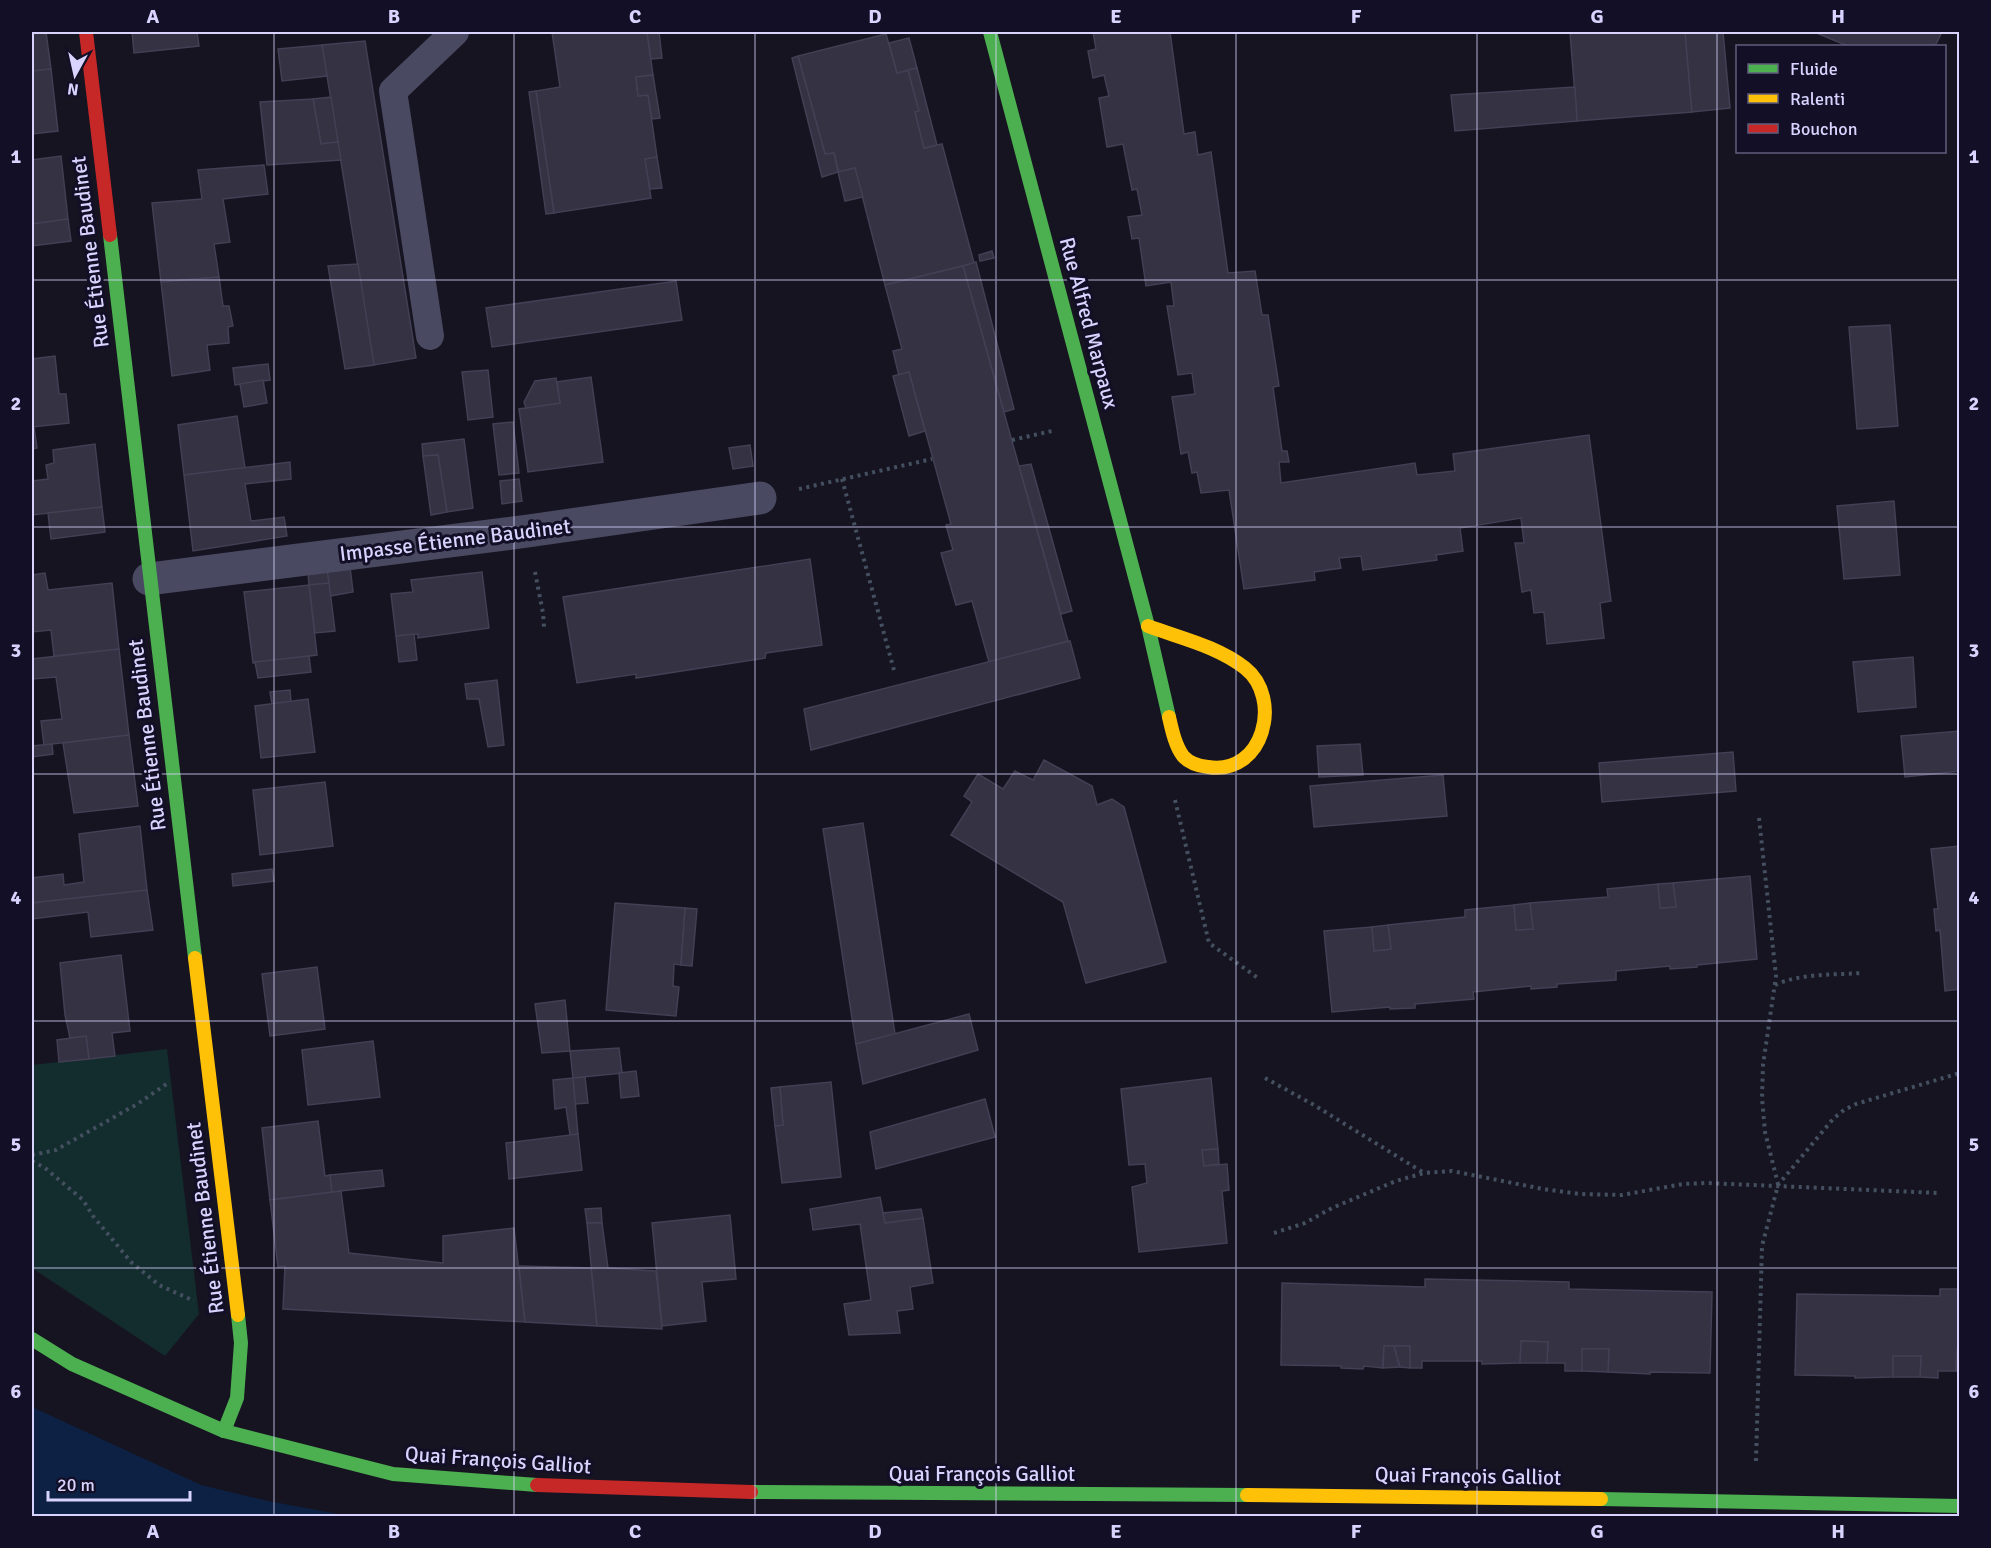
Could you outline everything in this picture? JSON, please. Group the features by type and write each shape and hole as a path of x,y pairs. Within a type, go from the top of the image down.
{"street":[{"name":"Rue Étienne Baudinet","path":"86,32 241,1343 237,1398 224,1431"},
{"name":"Rue Alfred Marpaux","path":"990,32 1148,626 1174,737 1180,752"},
{"name":"Impasse Étienne Baudinet","path":"149,579 528,531 760,498"},
{"path":"1148,626 1224,655 1255,677 1260,689 1263,707 1262,735 1257,747 1248,758 1224,768 1211,768 1196,765 1180,752"},
{"name":"Quai François Galliot","path":"32,1339 72,1364 224,1431 393,1474 548,1486 720,1492 1372,1495 1959,1506"}],"lane":[{"path":"430,336 393,91 454,32"}],"path":[{"path":"760,498 932,459"},
{"path":"842,479 895,674"},
{"path":"537,579 544,627"},
{"path":"1180,752 1174,804 1209,943 1258,978"},
{"path":"1759,818 1776,976 1763,1065 1762,1098 1765,1132 1778,1185"},
{"path":"1775,985 1786,980 1805,977 1862,973"},
{"path":"1755,1502 1762,1246 1778,1185 1822,1130 1844,1110 1856,1104 1959,1073"},
{"path":"32,1155 56,1150 139,1102 176,1077 208,1074"},
{"path":"1265,1078 1314,1105 1424,1173"},
{"path":"32,1161 45,1168 83,1200 93,1216 131,1262 159,1285 192,1301 236,1298"},
{"path":"1274,1233 1305,1223 1332,1208 1396,1181 1424,1173 1452,1170 1580,1194 1622,1195 1683,1184 1778,1185 1939,1193"}],"green space":[{"path":"167,1049 199,1314 165,1356 32,1268 32,1065"}],"water":[{"path":"32,1407 201,1485 268,1501 349,1516 32,1516"}],"building":[{"path":"32,32 46,32 51,69 32,71"},
{"path":"132,32 197,32 199,46 134,53"},
{"path":"552,32 647,32 653,75 636,77 638,96 648,95 657,157 645,159 651,198 554,213 536,91 560,87"},
{"path":"647,32 659,32 662,58 651,59"},
{"path":"1093,32 1170,32 1184,134 1195,132 1198,155 1211,152 1228,273 1255,271 1262,315 1268,315 1279,386 1273,387 1282,451 1287,451 1289,462 1279,462 1281,483 1415,463 1417,475 1455,471 1453,454 1589,435 1611,601 1600,603 1604,638 1547,644 1544,612 1534,613 1531,590 1522,592 1515,543 1524,543 1521,518 1460,528 1463,551 1436,555 1437,560 1363,570 1361,556 1339,558 1341,568 1314,572 1315,580 1244,589 1229,490 1201,493 1197,472 1192,473 1188,452 1181,454 1172,397 1195,394 1192,373 1178,375 1167,306 1174,306 1171,282 1146,286 1139,238 1132,239 1128,217 1142,215 1137,189 1132,190 1123,144 1107,147 1099,98 1109,96 1104,75 1093,78 1088,51 1096,49"},
{"path":"1570,32 1685,32 1692,112 1577,121"},
{"path":"1685,32 1723,32 1730,108 1692,112"},
{"path":"1814,32 1942,32 1936,45 1846,45"},
{"path":"886,34 897,73 908,70 919,111 915,112 924,148 942,144 974,263 885,285 855,168 839,172 834,153 825,154 798,56"},
{"path":"909,38 917,68 897,73 889,43"},
{"path":"365,41 416,358 374,365 322,45"},
{"path":"322,45 327,76 282,81 278,49"},
{"path":"798,56 825,154 834,153 838,172 822,177 792,58"},
{"path":"917,68 937,145 924,148 915,112 919,111 908,70"},
{"path":"51,69 58,131 32,134 32,71"},
{"path":"653,75 660,118 652,119 648,95 638,96 636,77"},
{"path":"1575,87 1577,121 1455,131 1451,95"},
{"path":"536,91 554,213 546,214 529,92"},
{"path":"331,97 338,142 321,144 313,99"},
{"path":"313,99 321,144 338,142 341,160 267,165 260,102"},
{"path":"61,156 68,219 32,224 32,160"},
{"path":"657,157 662,188 650,189 645,159"},
{"path":"264,165 268,194 223,199 230,242 214,244 219,277 161,282 152,203 202,199 198,170"},
{"path":"855,168 863,197 845,201 838,172"},
{"path":"68,219 71,241 32,246 32,224"},
{"path":"992,251 994,258 980,261 979,255"},
{"path":"976,262 1014,409 1004,412 963,266"},
{"path":"358,264 374,365 345,369 328,266"},
{"path":"963,266 1068,641 989,662 972,601 956,605 941,553 953,550 946,525 951,524 909,372 899,376 893,351 902,349 885,285"},
{"path":"219,277 223,306 229,306 233,326 228,327 229,343 207,345 210,370 172,376 161,282"},
{"path":"676,281 682,320 492,347 486,308"},
{"path":"1890,325 1898,426 1857,429 1849,327"},
{"path":"55,356 59,394 66,394 69,423 32,427 32,359"},
{"path":"268,364 270,380 235,385 233,368"},
{"path":"488,370 493,417 468,420 462,372"},
{"path":"909,372 925,431 909,436 893,376"},
{"path":"591,377 603,462 528,472 519,409 560,403 557,382"},
{"path":"556,378 560,403 526,408 524,402 535,381"},
{"path":"263,380 267,403 244,407 240,384"},
{"path":"237,416 245,468 184,475 178,425"},
{"path":"513,422 519,473 499,475 493,424"},
{"path":"32,427 34,427 37,448 32,449"},
{"path":"464,439 473,508 447,512 438,455 423,456 422,444"},
{"path":"95,444 102,507 32,515 32,481 48,479 46,465 54,463 53,450"},
{"path":"750,445 753,466 733,469 729,448"},
{"path":"438,455 447,512 431,515 423,456"},
{"path":"290,462 291,479 245,484 251,521 284,517 287,536 193,551 184,475"},
{"path":"1031,464 1072,611 1061,614 1019,466"},
{"path":"519,479 522,501 502,504 500,481"},
{"path":"1894,501 1900,575 1844,579 1837,506"},
{"path":"102,507 105,532 51,539 48,513"},
{"path":"810,559 822,645 766,653 765,658 636,678 636,674 577,683 563,597"},
{"path":"350,567 353,592 330,596 327,570"},
{"path":"327,570 329,583 309,585 308,572"},
{"path":"482,572 489,628 418,638 418,634 396,636 391,594 413,592 411,580"},
{"path":"45,573 48,590 112,583 119,649 54,656 51,630 32,632 32,575"},
{"path":"329,583 335,631 315,633 309,585"},
{"path":"309,585 317,655 253,663 244,592"},
{"path":"414,634 417,660 399,662 396,636"},
{"path":"1070,641 1080,678 811,750 804,709"},
{"path":"119,649 129,735 44,745 41,721 62,719 56,677 32,679 32,659"},
{"path":"309,656 311,672 258,678 255,662"},
{"path":"1913,657 1916,707 1858,712 1853,662"},
{"path":"497,680 504,745 488,747 479,699 467,699 465,684"},
{"path":"290,690 291,702 272,704 270,692"},
{"path":"308,699 315,752 261,758 255,706"},
{"path":"1960,731 1960,771 1905,777 1901,736"},
{"path":"129,735 138,806 74,813 63,743"},
{"path":"52,744 53,754 32,757 32,746"},
{"path":"1360,744 1363,775 1319,777 1317,746"},
{"path":"1733,752 1736,791 1602,802 1599,763"},
{"path":"1044,760 1092,786 1097,805 1112,799 1124,807 1166,962 1086,983 1063,902 951,835 972,802 964,796 978,774 1003,789 1015,771 1033,780"},
{"path":"1443,775 1447,816 1314,827 1310,786"},
{"path":"325,782 333,846 260,855 253,790"},
{"path":"863,823 895,1034 856,1044 823,829"},
{"path":"140,826 147,890 32,903 32,878 63,874 64,885 84,882 79,834"},
{"path":"1960,846 1960,989 1945,991 1940,930 1936,931 1934,909 1938,909 1931,849"},
{"path":"272,869 274,881 233,886 232,874"},
{"path":"1750,876 1757,959 1697,965 1697,967 1670,969 1670,966 1616,971 1616,980 1557,984 1557,987 1531,989 1531,986 1473,992 1474,999 1415,1004 1415,1008 1390,1009 1390,1007 1332,1012 1324,931 1372,927 1374,951 1391,949 1388,925 1465,917 1465,910 1514,905 1516,930 1533,929 1530,903 1608,897 1607,889 1658,884 1660,908 1676,907 1673,883"},
{"path":"1673,883 1676,907 1660,908 1658,884"},
{"path":"147,890 153,930 91,937 88,912 32,919 32,903"},
{"path":"615,903 685,908 681,965 674,964 673,986 679,987 676,1016 606,1010"},
{"path":"1530,903 1533,929 1516,930 1514,905"},
{"path":"685,908 697,909 692,966 681,965"},
{"path":"1388,925 1391,949 1374,951 1372,927"},
{"path":"121,955 130,1031 112,1033 115,1056 89,1059 86,1036 70,1038 65,1015 60,963"},
{"path":"317,967 325,1029 270,1036 262,974"},
{"path":"565,1000 570,1051 542,1053 535,1004"},
{"path":"969,1014 978,1050 863,1084 856,1044"},
{"path":"86,1036 89,1059 59,1062 57,1040"},
{"path":"373,1041 380,1097 308,1105 302,1050"},
{"path":"619,1048 622,1073 573,1078 570,1051"},
{"path":"636,1071 639,1096 621,1098 619,1073"},
{"path":"585,1077 588,1103 575,1104 573,1078"},
{"path":"573,1078 578,1134 570,1135 566,1107 555,1109 553,1080"},
{"path":"1211,1078 1218,1149 1202,1150 1204,1166 1227,1164 1229,1190 1222,1191 1227,1243 1139,1252 1132,1187 1147,1183 1145,1164 1129,1165 1121,1089"},
{"path":"831,1082 841,1177 782,1183 775,1126 783,1125 780,1087"},
{"path":"780,1087 783,1125 775,1126 771,1088"},
{"path":"985,1099 995,1137 876,1169 870,1132"},
{"path":"318,1121 325,1176 330,1175 332,1192 270,1200 262,1128"},
{"path":"578,1134 582,1170 509,1179 506,1143"},
{"path":"1218,1149 1219,1164 1204,1166 1202,1150"},
{"path":"382,1170 384,1186 332,1192 330,1175"},
{"path":"341,1191 349,1253 443,1263 443,1236 514,1228 525,1322 283,1309 285,1266 278,1267 270,1200"},
{"path":"880,1197 885,1223 923,1218 933,1283 910,1287 913,1309 897,1311 900,1333 849,1335 844,1304 871,1300 860,1224 813,1230 810,1209"},
{"path":"601,1208 602,1223 587,1223 585,1209"},
{"path":"921,1209 923,1218 885,1223 883,1213"},
{"path":"730,1215 736,1279 702,1282 706,1321 662,1326 652,1223"},
{"path":"587,1223 602,1223 608,1268 656,1271 662,1329 597,1326"},
{"path":"519,1266 591,1268 597,1326 525,1322"},
{"path":"1425,1279 1569,1282 1569,1289 1712,1292 1710,1373 1608,1372 1609,1349 1582,1349 1582,1371 1565,1371 1565,1363 1547,1363 1548,1342 1521,1341 1520,1363 1422,1361 1422,1368 1410,1368 1410,1346 1384,1346 1383,1368 1281,1365 1282,1283 1425,1287"},
{"path":"1940,1289 1960,1289 1960,1349 1957,1349 1956,1371 1938,1371 1938,1378 1920,1377 1921,1356 1893,1356 1893,1377 1795,1375 1797,1294 1940,1296"},
{"path":"1521,1341 1548,1342 1547,1363 1520,1363"},
{"path":"1384,1346 1394,1346 1400,1367 1383,1368"},
{"path":"1394,1346 1410,1346 1410,1368 1400,1367"},
{"path":"1582,1349 1609,1349 1608,1372 1582,1371"},
{"path":"1957,1349 1960,1349 1960,1371 1956,1371"},
{"path":"1893,1356 1921,1356 1920,1377 1893,1377"}],"traffic: fast":[{"path":"990,32 1148,626 1169,717"},
{"path":"110,235 195,958"},
{"path":"224,1431 237,1398 241,1343 238,1315"},
{"path":"32,1339 72,1364 224,1431 393,1474 537,1485"},
{"path":"751,1492 1247,1495"},
{"path":"1601,1499 1960,1506"}],"traffic: slow":[{"path":"1148,626 1198,643 1234,660 1257,681 1263,697 1265,715 1262,732 1254,748 1243,760 1227,767 1205,767 1185,758 1176,742 1169,717"},
{"path":"195,958 238,1315"},
{"path":"1247,1495 1601,1499"}],"traffic: jam":[{"path":"86,32 110,235"},
{"path":"537,1485 751,1492"}]}
